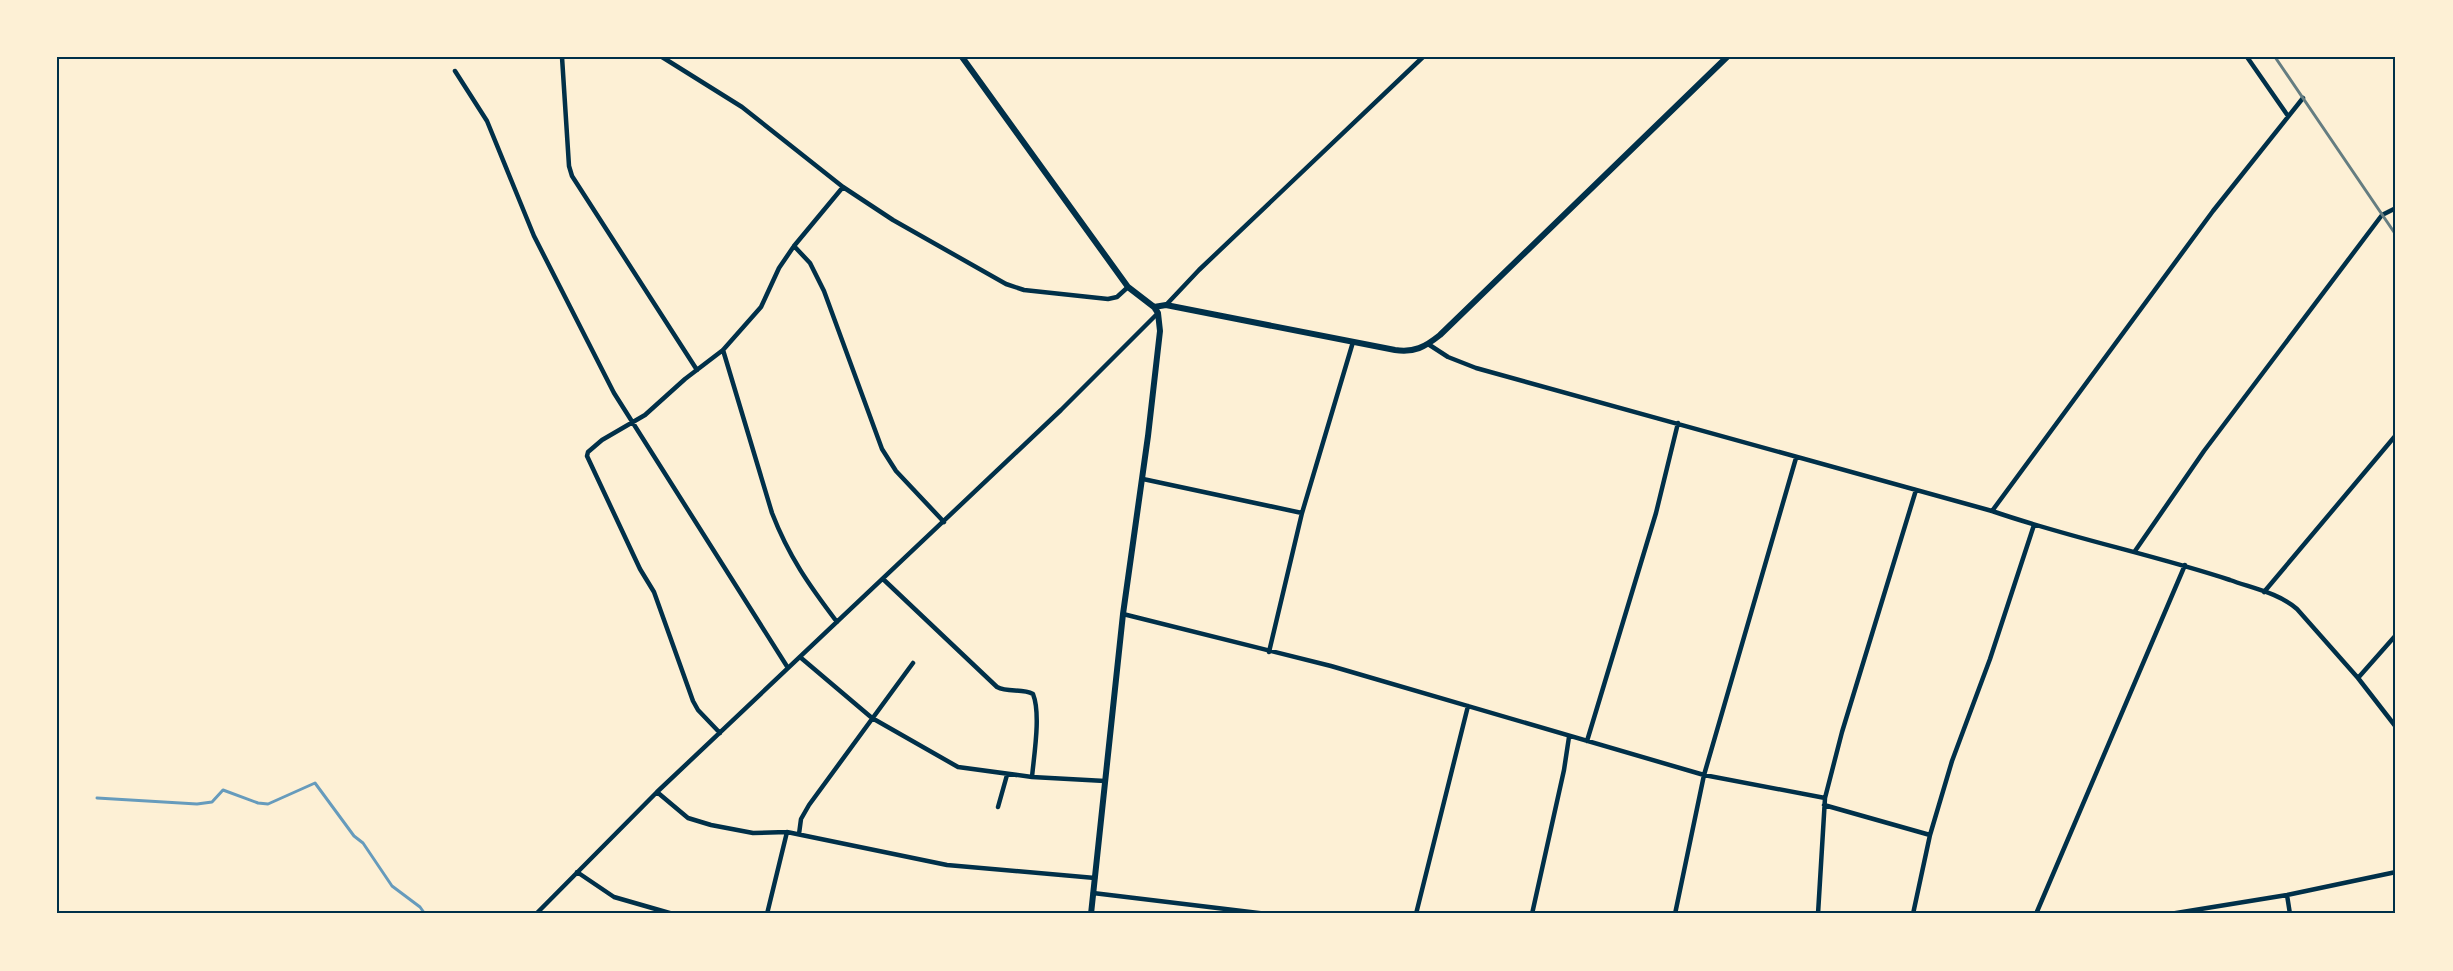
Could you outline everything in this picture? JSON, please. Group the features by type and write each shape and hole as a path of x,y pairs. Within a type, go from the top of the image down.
{"street":[{"path":"562,57 569,166 572,176 697,370"},
{"path":"662,57 742,107 843,187 919,236 1006,284 1024,290 1108,299 1117,297 1128,286"},
{"path":"962,57 1128,286 1156,310 1160,331 1143,479 1123,614 1091,914"},
{"path":"536,914 657,792 1062,410 1156,310 1166,305 1207,262 1423,57"},
{"path":"1166,305 1353,342 1403,351 1416,350 1428,344 1726,57"},
{"path":"2247,57 2288,116"},
{"path":"455,71 487,121 534,237 614,393 788,668"},
{"path":"1992,511 2213,211 2303,98"},
{"path":"720,732 698,710 693,701 654,592 640,569 587,456 590,448 651,410 723,350 761,307 779,268 794,246 843,187"},
{"path":"2135,551 2204,451 2382,215 2396,208"},
{"path":"794,246 810,263 824,291 882,449 896,471 944,522"},
{"path":"1269,652 1302,513 1353,342"},
{"path":"1428,344 1448,357 1476,368 1992,511 2034,525 2185,565 2264,592 2291,603 2358,678 2396,727"},
{"path":"723,350 772,513 782,538 793,561 837,622"},
{"path":"1587,741 1656,513 1678,423"},
{"path":"2264,592 2396,435"},
{"path":"1675,914 1704,775 1796,458"},
{"path":"1143,479 1302,513"},
{"path":"1818,914 1825,798 1842,732 1916,490"},
{"path":"1912,914 1930,835 1952,761 1990,659 2034,525"},
{"path":"2036,914 2185,565"},
{"path":"883,579 997,687 1002,690 1033,694 1036,705 1036,722 1032,777"},
{"path":"1123,614 1331,666 1704,775 1825,798"},
{"path":"2358,678 2396,635"},
{"path":"800,657 872,718 958,767 1032,777 1105,781"},
{"path":"799,834 801,819 809,804 913,663"},
{"path":"1416,914 1468,706"},
{"path":"1532,914 1564,770 1569,736"},
{"path":"998,807 1007,774"},
{"path":"657,792 688,818 699,823 753,833 799,834 947,865 1095,878"},
{"path":"1824,805 1930,835"},
{"path":"767,914 787,832"},
{"path":"577,872 614,897 673,914"},
{"path":"2170,914 2287,895 2396,873"},
{"path":"1093,893 1267,914"},
{"path":"2287,895 2290,914"}],"waterway":[{"path":"97,798 197,804 212,802 223,790 258,803 268,804 315,783 354,836 363,843 392,886 420,907 425,914"}],"railway":[{"path":"2275,57 2396,235"}]}
